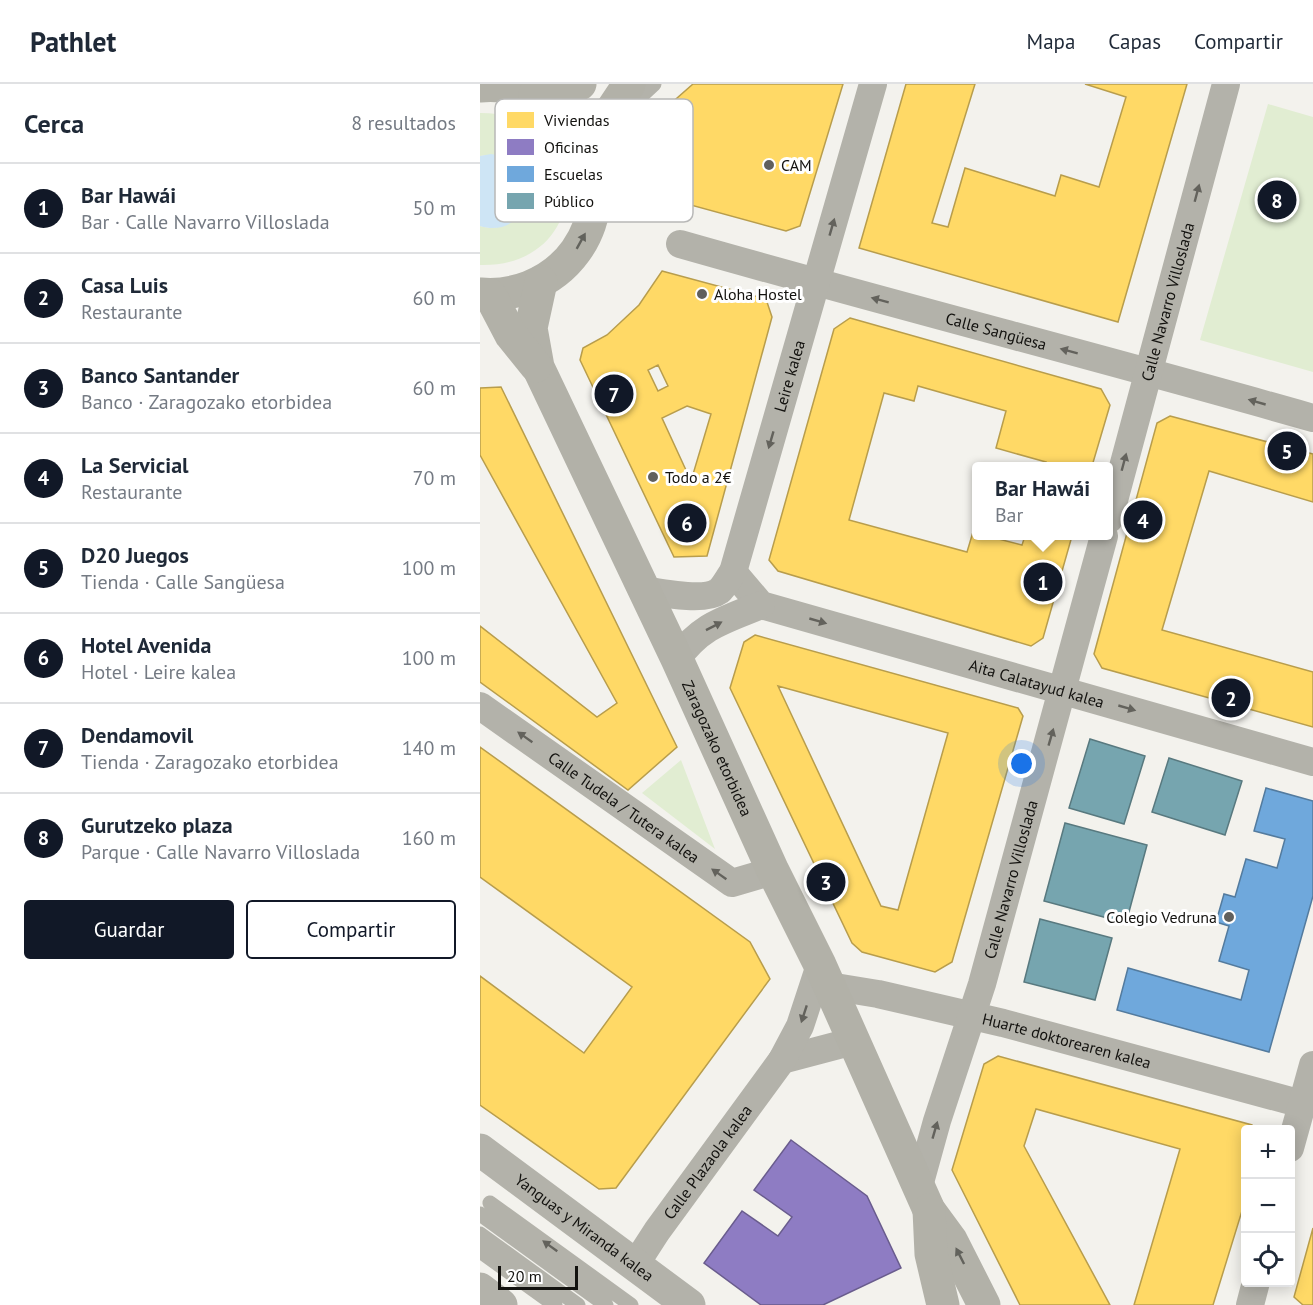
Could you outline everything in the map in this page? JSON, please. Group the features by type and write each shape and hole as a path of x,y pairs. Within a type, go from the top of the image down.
{"main road":[{"path":"480,86 531,88 580,84"},
{"path":"618,99 628,84"},
{"path":"531,88 545,99"},
{"path":"537,367 511,335 485,295 516,292 541,282 568,261 579,247 590,222"},
{"name":"Zaragozako etorbidea","path":"541,282 531,328 537,367 677,659 773,871 825,976 924,1198 951,1240 984,1305"},
{"name":"Zaragozako etorbidea","path":"924,1198 931,1254 943,1305"}],"street":[{"name":"Leire kalea","path":"644,590 669,595 699,596 719,591 733,572 873,84"},
{"name":"Calle Navarro Villoslada","path":"1113,504 1226,84"},
{"name":"Calle Sangüesa","path":"680,244 815,283 1313,418"},
{"name":"Calle Navarro Villoslada","path":"924,1198 937,1122 972,1015 1103,540"},
{"path":"677,659 690,642 711,626 761,605 733,572"},
{"name":"Aita Calatayud kalea","path":"761,605 1313,762"},
{"name":"Calle Tudela / Tutera kalea","path":"480,705 732,883 773,871"},
{"name":"Huarte doktorearen kalea","path":"825,976 878,994 972,1015 1302,1104"},
{"name":"Calle Plazaola kalea","path":"635,1265 657,1231 782,1060 825,976"},
{"path":"782,1060 854,1041"},
{"path":"1295,1130 1313,1065"},
{"name":"Yanguas y Miranda kalea","path":"480,1150 689,1305"},
{"path":"1250,1305 1255,1287"},
{"path":"480,1289 501,1305"}],"lane":[{"path":"638,99 654,84"},
{"path":"485,1208 606,1305"},
{"path":"485,1208 631,1305"},
{"path":"480,1234 578,1305"},
{"path":"480,1251 555,1305"}],"green space":[{"path":"1268,104 1313,117 1313,372 1200,340"},
{"path":"480,113 495,115 495,156 480,156"},
{"path":"510,222 558,222 545,242 518,259 480,265 480,226 494,228"},
{"path":"681,760 715,849 642,793"}],"water":[{"path":"495,155 495,222 512,222 497,228 480,226 480,156"}],"building: Viviendas":[{"path":"693,84 843,84 800,226 786,231 693,206 693,99 676,99"},
{"path":"906,84 975,84 932,223 948,227 965,168 1055,196 1061,175 1099,187 1126,97 1085,84 1187,84 1118,322 859,248"},
{"path":"662,271 766,299 772,317 707,556 674,557 580,360 583,348 607,335 639,305","holes":["658,365 668,386 658,391 648,370","687,406 711,414 691,481 662,418"]},
{"path":"850,318 1101,389 1110,405 1093,462 1046,462 996,448 1006,411 918,386 914,401 884,393 849,520 967,552 972,535 972,540 1003,540 1022,545 1024,540 1071,540 1043,638 1031,646 778,571 769,560 834,329"},
{"path":"501,387 677,747 628,790 480,682 480,626 597,717 617,703 480,455 480,388"},
{"path":"1170,416 1313,454 1313,502 1209,471 1162,630 1313,672 1313,727 1102,668 1094,654 1157,423"},
{"path":"755,635 1018,708 1023,716 952,962 935,972 862,952 852,943 730,688 744,642","holes":["778,686 948,733 898,910 881,906"]},
{"path":"480,747 750,942 770,979 616,1188 599,1189 480,1105 480,976 584,1053 632,987 480,877"},
{"path":"998,1056 1252,1125 1241,1125 1241,1214 1213,1305 1134,1305 1180,1149 1036,1109 1024,1146 1110,1305 1020,1305 952,1170 984,1064"},
{"path":"1313,1228 1313,1305 1303,1305 1294,1297"}],"building: Oficinas":[{"path":"791,1140 867,1196 901,1268 823,1305 761,1305 704,1263 742,1211 778,1236 792,1217 754,1190"}],"building: Escuelas":[{"path":"1266,788 1313,801 1313,896 1269,1052 1117,1010 1128,968 1241,1000 1249,970 1219,961 1229,926 1216,922 1224,894 1235,897 1246,859 1277,868 1285,839 1254,831"}],"building: Público":[{"path":"1090,739 1145,756 1124,824 1069,808"},
{"path":"1169,758 1242,781 1225,835 1152,812"},
{"path":"1065,823 1147,845 1126,923 1044,901"},
{"path":"1040,919 1112,938 1095,1000 1024,982"}],"place":[{"name":"CAM","path":"769,165"},
{"name":"Gurutzeko plaza","path":"1277,200"},
{"name":"Aloha Hostel","path":"702,294"},
{"name":"Dendamovil","path":"614,394"},
{"name":"D20 Juegos","path":"1287,451"},
{"name":"Todo a 2€","path":"653,477"},
{"name":"La Servicial","path":"1143,520"},
{"name":"Hotel Avenida","path":"687,523"},
{"name":"Bar Hawái","path":"1043,582"},
{"name":"Casa Luis","path":"1231,698"},
{"name":"Banco Santander","path":"826,882"},
{"name":"Colegio Vedruna","path":"1229,917"}]}
